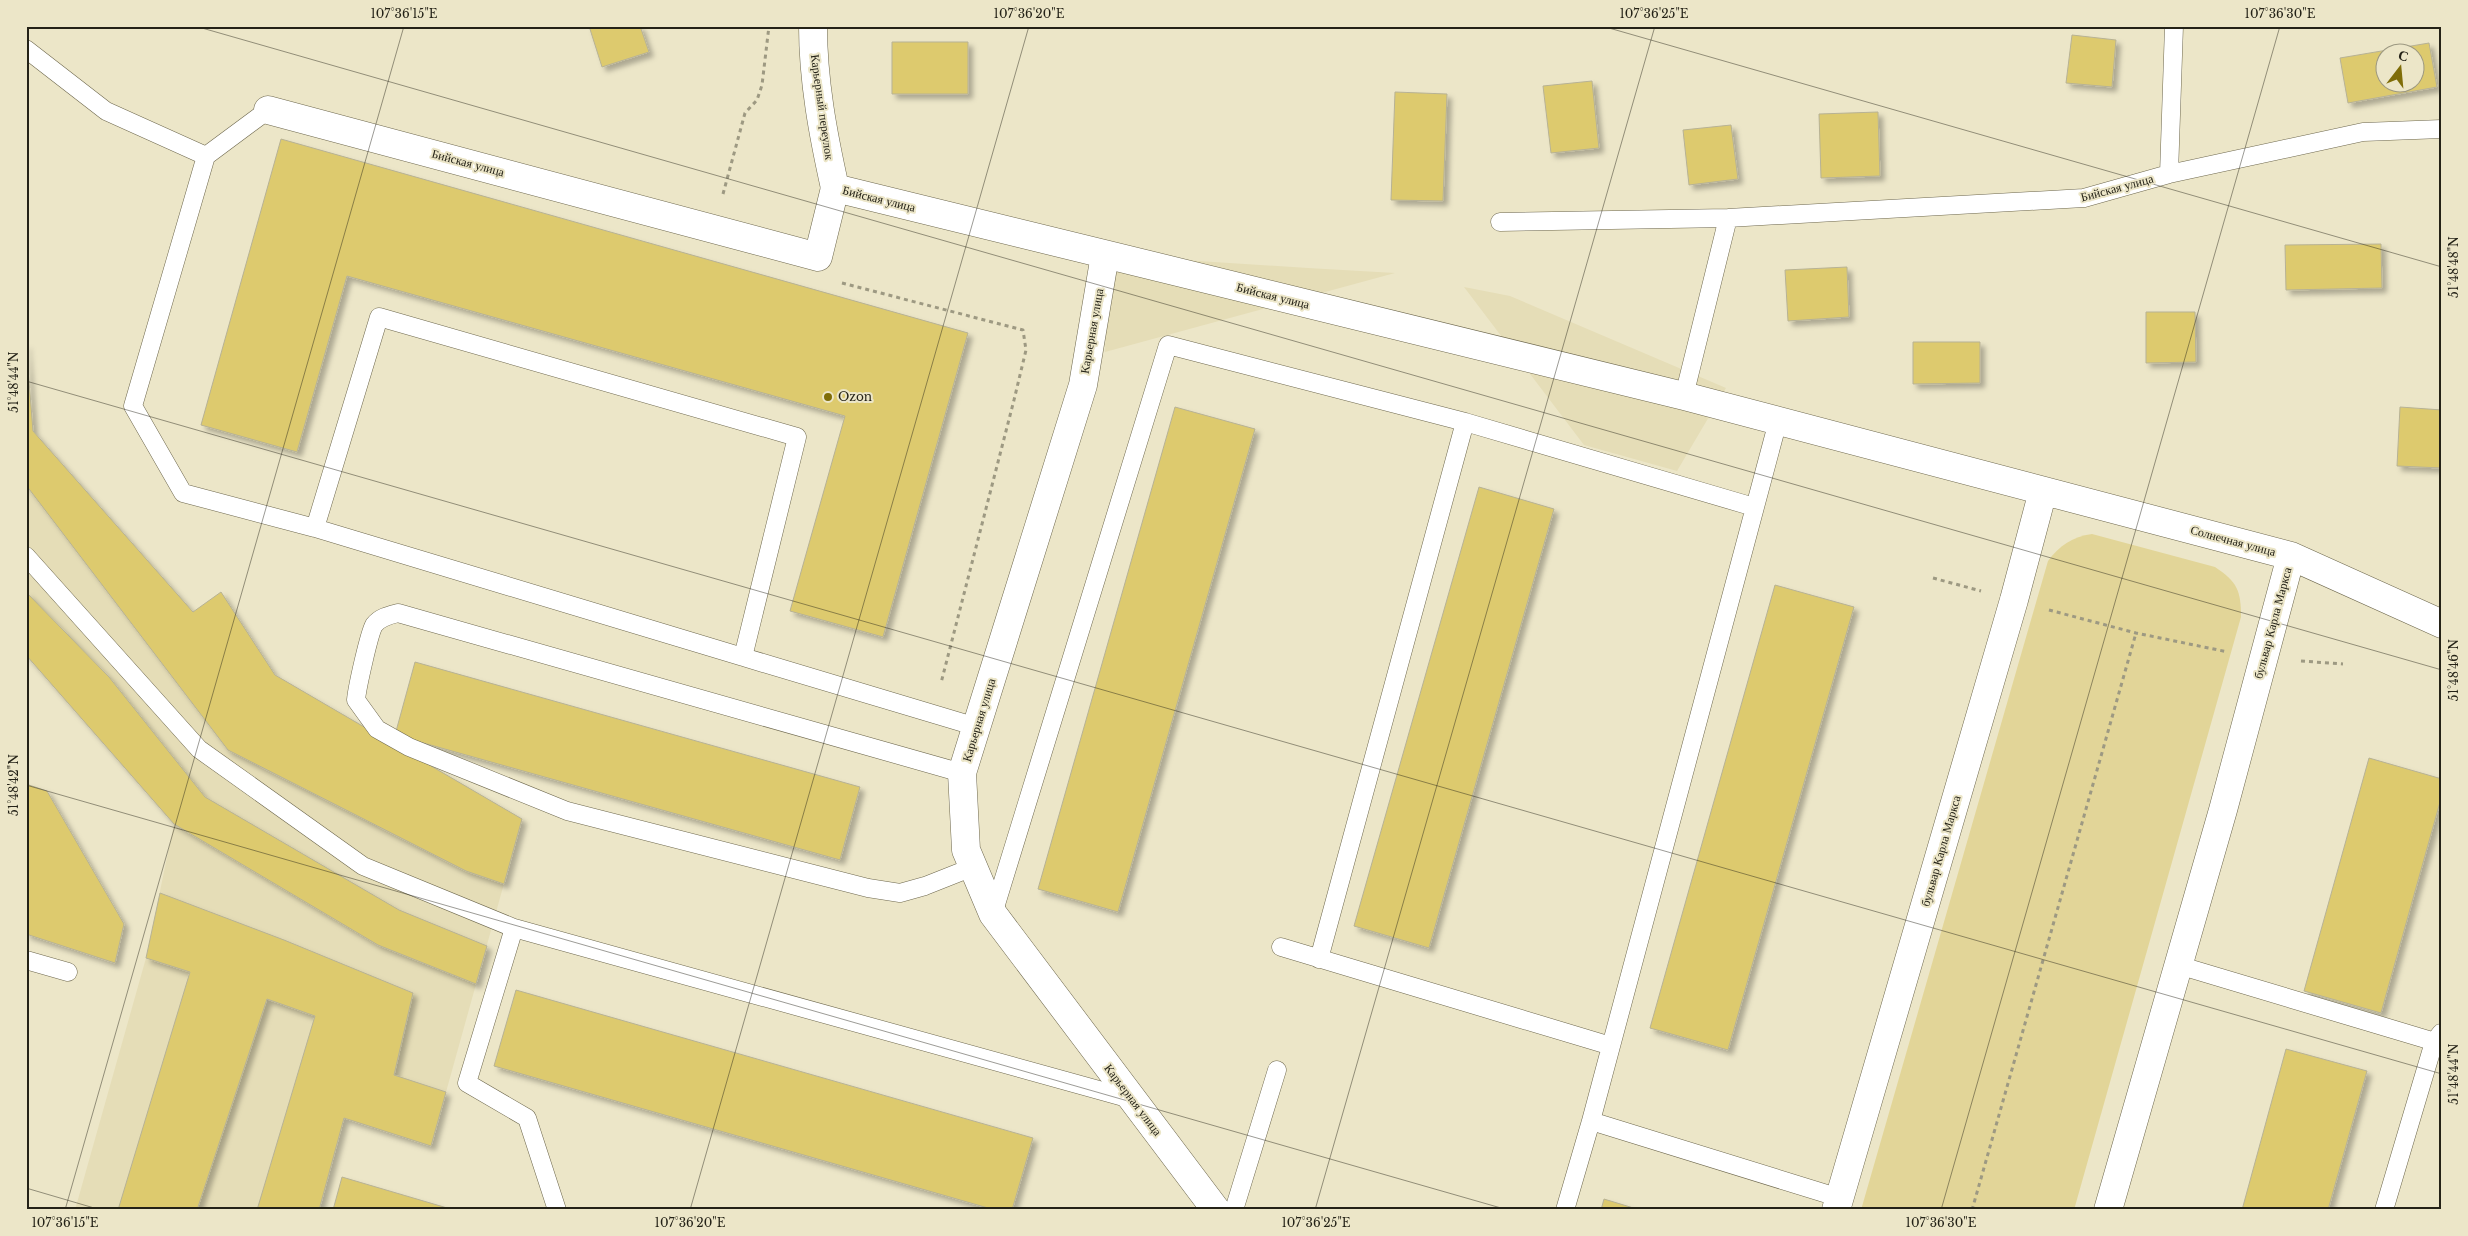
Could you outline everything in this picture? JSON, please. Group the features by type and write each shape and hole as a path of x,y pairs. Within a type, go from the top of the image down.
{"street":[{"name":"Карьерный переулок","path":"813,26 813,62 821,117 835,188"},
{"name":"Бийская улица","path":"268,110 818,257 835,188 1684,396 1778,421"},
{"name":"Карьерная улица","path":"1105,255 1083,385 962,773 966,850 993,914 1216,1210"},
{"name":"Солнечная улица","path":"1778,421 2291,556 2442,624"},
{"name":"бульвар Карла Маркса","path":"1838,1204 2014,600 2043,491"},
{"name":"бульвар Карла Маркса","path":"2108,1210 2264,659 2291,556"}],"lane":[{"path":"2169,174 2174,26"},
{"path":"26,49 106,111 206,156"},
{"path":"268,110 206,156 133,406 183,493 315,528 977,727"},
{"name":"Бийская улица","path":"1500,222 1728,218 2084,198 2169,174 2363,132 2442,130"},
{"path":"1684,396 1728,218"},
{"path":"315,528 379,317 797,437 743,657"},
{"path":"993,914 1168,345 1465,422 1754,506"},
{"path":"1565,1210 1591,1121 1778,421"},
{"path":"1320,959 1465,422"},
{"path":"26,556 199,749 363,866 514,928 1131,1099"},
{"path":"962,773 398,613 384,616 374,625 357,688 356,700 378,729 409,747 567,811 868,888 900,893 925,886 973,867"},
{"path":"514,928 468,1082 527,1118 556,1210"},
{"path":"1280,948 1611,1046"},
{"path":"26,960 68,972"},
{"path":"2178,965 2439,1040 2384,1210"},
{"path":"1234,1210 1276,1070"},
{"path":"1591,1121 1838,1204"}],"path":[{"path":"713,229 745,113 757,100 762,85 769,26"},
{"path":"832,280 1024,330 1026,350 933,713"},
{"path":"1933,578 2136,633 2264,659 2343,664"},
{"path":"1972,1210 2136,633"}],"shaded area":[{"path":"1105,255 1395,273 1105,352 1108,286"},
{"path":"1464,287 1510,296 1726,388 1677,471 1584,445"},
{"path":"26,344 33,431 193,612 221,592 275,675 522,819 431,1146 344,1118 319,1210 75,1210 146,958 174,824 26,655"},
{"path":"2092,534 2215,567 2233,582 2239,593 2241,617 2074,1210 1861,1210 2048,561 2057,550 2067,543 2078,537"}],"building":[{"path":"589,26 640,26 649,52 602,67"},
{"path":"2072,35 2116,40 2112,87 2066,83"},
{"path":"892,42 968,42 968,94 892,94"},
{"path":"2429,43 2437,87 2426,89 2426,44"},
{"path":"2376,52 2376,92 2409,92 2348,103 2340,58"},
{"path":"1592,81 1599,148 1551,153 1543,86"},
{"path":"1395,92 1447,94 1443,201 1391,200"},
{"path":"1878,112 1880,176 1821,178 1819,114"},
{"path":"1731,125 1738,179 1689,185 1683,130"},
{"path":"281,139 968,333 883,637 790,611 845,416 347,276 297,452 201,425"},
{"path":"2381,244 2382,288 2286,290 2285,245"},
{"path":"1847,267 1849,317 1788,321 1785,270"},
{"path":"2146,312 2195,312 2196,362 2146,363"},
{"path":"1913,342 1980,342 1980,383 1913,384"},
{"path":"26,344 33,431 193,612 221,592 275,675 522,819 504,884 466,871 228,750 26,485"},
{"path":"1175,407 1255,429 1118,912 1038,889"},
{"path":"2400,407 2442,410 2442,468 2397,466"},
{"path":"1479,487 1554,509 1429,948 1354,926"},
{"path":"1775,585 1854,607 1728,1050 1650,1028"},
{"path":"26,592 109,677 205,797 399,910 487,946 476,984 378,945 174,824 26,655"},
{"path":"415,662 860,787 840,860 395,735"},
{"path":"2369,758 2442,779 2442,795 2381,1013 2304,991"},
{"path":"26,784 47,791 124,924 115,963 26,934"},
{"path":"160,893 284,940 413,993 394,1075 446,1092 431,1146 344,1118 319,1210 257,1210 315,1016 267,999 197,1210 118,1210 190,972 146,958"},
{"path":"516,990 1033,1138 1012,1210 995,1210 494,1066"},
{"path":"2286,1049 2367,1071 2328,1210 2242,1210"},
{"path":"342,1177 454,1210 333,1210"},
{"path":"1604,1199 1640,1210 1601,1210"}],"place":[{"name":"Ozon","path":"828,397"}]}
